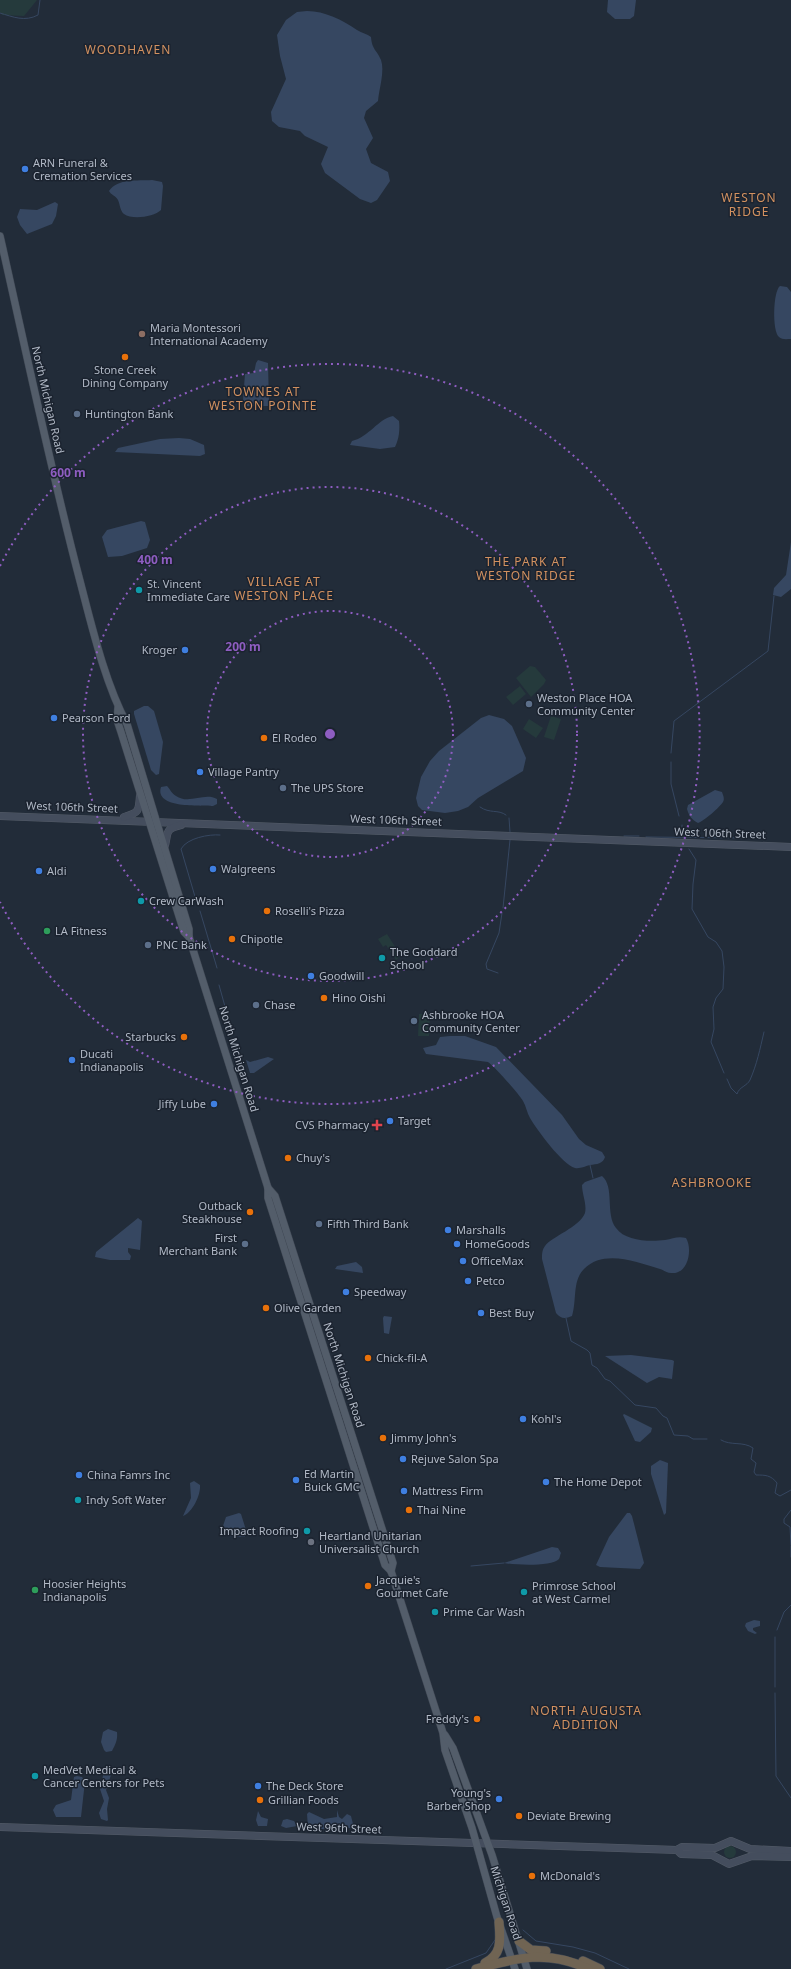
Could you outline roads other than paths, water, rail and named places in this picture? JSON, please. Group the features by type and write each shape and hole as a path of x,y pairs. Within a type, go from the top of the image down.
{"highway":[{"path":"475,1969 491,1960 498,1953 500,1942 499,1922"},
{"path":"519,1941 531,1950 571,1956 600,1969"},
{"path":"475,1969 512,1959 524,1958 556,1958 588,1969"}],"main road":[{"name":"North Michigan Road","path":"0,236 69,539 90,618 118,708 127,724 152,821 184,932 189,936"},
{"name":"North Michigan Road","path":"118,708 117,720 141,793 164,849 189,929 189,936 268,1188 268,1198 385,1565 391,1571 443,1733 445,1750 476,1844"},
{"name":"North Michigan Road","path":"443,1733 454,1748 488,1844"},
{"name":"Michigan Road","path":"476,1844 499,1922 515,1969"},
{"name":"Michigan Road","path":"488,1844 527,1969"}],"street":[{"path":"120,819 137,812 140,807 141,793"},
{"name":"West 106th Street","path":"0,816 120,819 791,847"},
{"path":"164,849 168,830 174,826 186,822"},
{"name":"West 96th Street","path":"0,1826 677,1850 682,1847 712,1848 721,1846"},
{"path":"791,1851 750,1849 730,1841 721,1846 719,1853 722,1860 728,1864 752,1856 791,1858"},
{"path":"739,1844 743,1853 739,1860"},
{"name":"West 96th Street","path":"677,1850 681,1854 712,1855 722,1860"}],"water":[{"path":"608,0 636,0 634,16 630,19 615,19 607,12"},
{"path":"314,11 333,17 371,37 374,47 381,60 382,75 378,101 366,111 364,118 373,138 366,149 371,163 388,172 390,181 377,200 371,203 360,199 325,173 321,164 328,147 305,136 300,131 279,127 272,121 271,112 286,79 280,56 277,35 286,20 297,12"},
{"path":"134,180 152,180 162,182 161,210 148,216 132,217 124,214 118,200 109,191 117,184 123,182"},
{"path":"55,202 58,204 56,216 52,224 27,234 20,225 17,217 20,209 37,210"},
{"path":"780,286 787,287 791,292 791,339 780,338 775,327 774,311 776,295"},
{"path":"258,360 268,363 269,404 268,406 247,406 243,400 245,374 254,373"},
{"path":"393,416 399,421 398,438 395,447 380,449 350,445 352,441 363,436 383,421"},
{"path":"160,439 190,439 204,445 205,454 200,456 115,452 118,448"},
{"path":"141,521 145,522 150,540 147,548 122,556 108,557 102,537 107,530"},
{"path":"791,542 791,589 781,597 773,595 774,588 786,575"},
{"path":"144,706 148,706 154,711 163,742 159,774 156,775 151,770 134,714 134,711"},
{"path":"489,715 504,719 512,726 526,758 523,771 478,798 468,807 458,811 445,813 422,810 418,806 416,798 421,777 430,761 439,751 481,718"},
{"path":"167,786 173,794 181,798 191,799 212,797 217,799 217,804 213,806 199,806 171,802 164,799 161,794 161,787"},
{"path":"715,790 722,792 724,801 704,820 698,823 696,822 689,814 687,809 688,805"},
{"path":"465,1036 496,1047 562,1115 579,1139 586,1145 602,1152 605,1157 603,1161 581,1168 575,1168 563,1160 550,1146 533,1123 521,1097 501,1074 488,1062 426,1054 423,1048 436,1045 440,1037"},
{"path":"268,1057 274,1059 254,1073 250,1073 246,1060 250,1062"},
{"path":"602,1176 608,1187 611,1216 616,1228 620,1232 625,1236 645,1241 659,1241 680,1237 686,1238 689,1248 688,1260 682,1270 677,1273 668,1273 641,1263 620,1259 611,1258 592,1263 584,1269 578,1279 572,1316 565,1318 561,1317 556,1313 542,1259 543,1251 548,1243 572,1227 582,1218 585,1213 585,1203 582,1185 585,1182"},
{"path":"138,1218 142,1221 140,1250 128,1248 128,1252 131,1256 130,1260 110,1260 95,1257 96,1252"},
{"path":"356,1262 362,1267 363,1273 335,1269 337,1266"},
{"path":"384,1316 392,1317 389,1334 384,1333"},
{"path":"631,1355 674,1361 672,1379 659,1377 647,1383 605,1356"},
{"path":"624,1414 652,1428 651,1432 640,1442 635,1441 623,1415"},
{"path":"660,1460 668,1463 666,1513 664,1515 651,1474 651,1466"},
{"path":"194,1481 200,1485 199,1494 193,1508 183,1516 191,1498 190,1483"},
{"path":"239,1513 241,1514 246,1530 245,1537 225,1536 222,1529 226,1517"},
{"path":"627,1513 630,1513 632,1516 644,1563 640,1569 600,1567 596,1565 609,1537"},
{"path":"552,1547 558,1548 561,1553 559,1559 555,1562 533,1565 504,1563"},
{"path":"754,1620 760,1621 760,1626 753,1628 753,1630 757,1633 755,1634 748,1631 745,1626 746,1623"},
{"path":"108,1729 117,1732 117,1738 112,1751 106,1752 101,1742 103,1732"},
{"path":"104,1771 111,1775 106,1790 109,1798 107,1821 101,1819 99,1813 104,1801 100,1789"},
{"path":"74,1777 82,1777 85,1781 81,1817 56,1817 53,1810 56,1805 71,1800"},
{"path":"337,1810 339,1817 342,1819 347,1814 351,1816 353,1824 351,1828 322,1829 308,1827 307,1814 309,1812 324,1819 337,1817"},
{"path":"258,1811 261,1817 268,1819 267,1826 258,1826 256,1820"},
{"path":"287,1819 294,1821 297,1826 286,1828 281,1826 283,1820"}],"waterway":[{"path":"0,13 19,18 33,17 38,15 40,0"},
{"path":"671,753 674,721 768,651 774,596"},
{"path":"671,762 671,784 679,816"},
{"path":"480,807 506,815"},
{"path":"509,818 510,832"},
{"path":"196,900 181,849 193,839 210,835 220,835"},
{"path":"624,836 639,836"},
{"path":"646,837 747,838"},
{"path":"503,908 510,840"},
{"path":"689,849 696,860 692,909 708,937 716,942 722,951 724,967 723,989 716,998 713,1007 714,1029 711,1042 724,1073"},
{"path":"200,911 217,968"},
{"path":"498,973 487,969 486,964 499,933 502,913"},
{"path":"219,985 231,1028"},
{"path":"727,1079 731,1088 737,1094 739,1090 749,1082 764,1032"},
{"path":"590,1165 593,1178"},
{"path":"566,1318 571,1341 587,1350 590,1353 592,1365 597,1368 605,1379 610,1381 635,1405 656,1408 663,1416 667,1418 674,1435 688,1436 693,1439 707,1439"},
{"path":"721,1440 753,1448 751,1459 756,1463 754,1472 756,1475 768,1476 775,1480 777,1483 775,1493 780,1496 791,1490"},
{"path":"791,1510 784,1519 784,1523 790,1527 791,1545"},
{"path":"791,1546 791,1557"},
{"path":"471,1566 504,1563"},
{"path":"777,1630 784,1612 791,1605"},
{"path":"775,1637 775,1687"},
{"path":"775,1693 776,1776 791,1798"},
{"path":"523,1930 536,1941 573,1947 595,1953 629,1969"},
{"path":"446,1969 486,1953 495,1940"}],"place":[{"name":"ARN Funeral & Cremation Services","path":"25,169"},
{"name":"Maria Montessori International Academy","path":"142,334"},
{"name":"Stone Creek Dining Company","path":"125,357"},
{"name":"Huntington Bank","path":"77,414"},
{"name":"St. Vincent Immediate Care","path":"139,590"},
{"name":"Kroger","path":"185,650"},
{"name":"Weston Place HOA Community Center","path":"529,704"},
{"name":"Pearson Ford","path":"54,718"},
{"name":"El Rodeo","path":"264,738"},
{"name":"Village Pantry","path":"200,772"},
{"name":"The UPS Store","path":"283,788"},
{"name":"Walgreens","path":"213,869"},
{"name":"Aldi","path":"39,871"},
{"name":"Crew CarWash","path":"141,901"},
{"name":"Roselli's Pizza","path":"267,911"},
{"name":"LA Fitness","path":"47,931"},
{"name":"Chipotle","path":"232,939"},
{"name":"PNC Bank","path":"148,945"},
{"name":"The Goddard School","path":"382,958"},
{"name":"Goodwill","path":"311,976"},
{"name":"Hino Oishi","path":"324,998"},
{"name":"Chase","path":"256,1005"},
{"name":"Ashbrooke HOA Community Center","path":"414,1021"},
{"name":"Starbucks","path":"184,1037"},
{"name":"Ducati Indianapolis","path":"72,1060"},
{"name":"Jiffy Lube","path":"214,1104"},
{"name":"Target","path":"390,1121"},
{"name":"CVS Pharmacy","path":"377,1125"},
{"name":"Chuy's","path":"288,1158"},
{"name":"Outback Steakhouse","path":"250,1212"},
{"name":"Fifth Third Bank","path":"319,1224"},
{"name":"Marshalls","path":"448,1230"},
{"name":"First Merchant Bank","path":"245,1244"},
{"name":"HomeGoods","path":"457,1244"},
{"name":"OfficeMax","path":"463,1261"},
{"name":"Petco","path":"468,1281"},
{"name":"Speedway","path":"346,1292"},
{"name":"Olive Garden","path":"266,1308"},
{"name":"Best Buy","path":"481,1313"},
{"name":"Chick-fil-A","path":"368,1358"},
{"name":"Kohl's","path":"523,1419"},
{"name":"Jimmy John's","path":"383,1438"},
{"name":"Rejuve Salon Spa","path":"403,1459"},
{"name":"China Famrs Inc","path":"79,1475"},
{"name":"Ed Martin Buick GMC","path":"296,1480"},
{"name":"The Home Depot","path":"546,1482"},
{"name":"Mattress Firm","path":"404,1491"},
{"name":"Indy Soft Water","path":"78,1500"},
{"name":"Thai Nine","path":"409,1510"},
{"name":"Impact Roofing","path":"307,1531"},
{"name":"Heartland Unitarian Universalist Church","path":"311,1542"},
{"name":"Jacquie's Gourmet Cafe","path":"368,1586"},
{"name":"Hoosier Heights Indianapolis","path":"35,1590"},
{"name":"Primrose School at West Carmel","path":"524,1592"},
{"name":"Prime Car Wash","path":"435,1612"},
{"name":"Freddy's","path":"477,1719"},
{"name":"MedVet Medical & Cancer Centers for Pets","path":"35,1776"},
{"name":"The Deck Store","path":"258,1786"},
{"name":"Young's Barber Shop","path":"499,1799"},
{"name":"Grillian Foods","path":"260,1800"},
{"name":"Deviate Brewing","path":"519,1816"},
{"name":"McDonald's","path":"532,1876"}],"district":[{"name":"WOODHAVEN","path":"128,50"},
{"name":"WESTON RIDGE","path":"749,205"},
{"name":"TOWNES AT WESTON POINTE","path":"263,399"},
{"name":"THE PARK AT WESTON RIDGE","path":"526,569"},
{"name":"VILLAGE AT WESTON PLACE","path":"284,589"},
{"name":"ASHBROOKE","path":"712,1183"},
{"name":"NORTH AUGUSTA ADDITION","path":"586,1718"}]}
